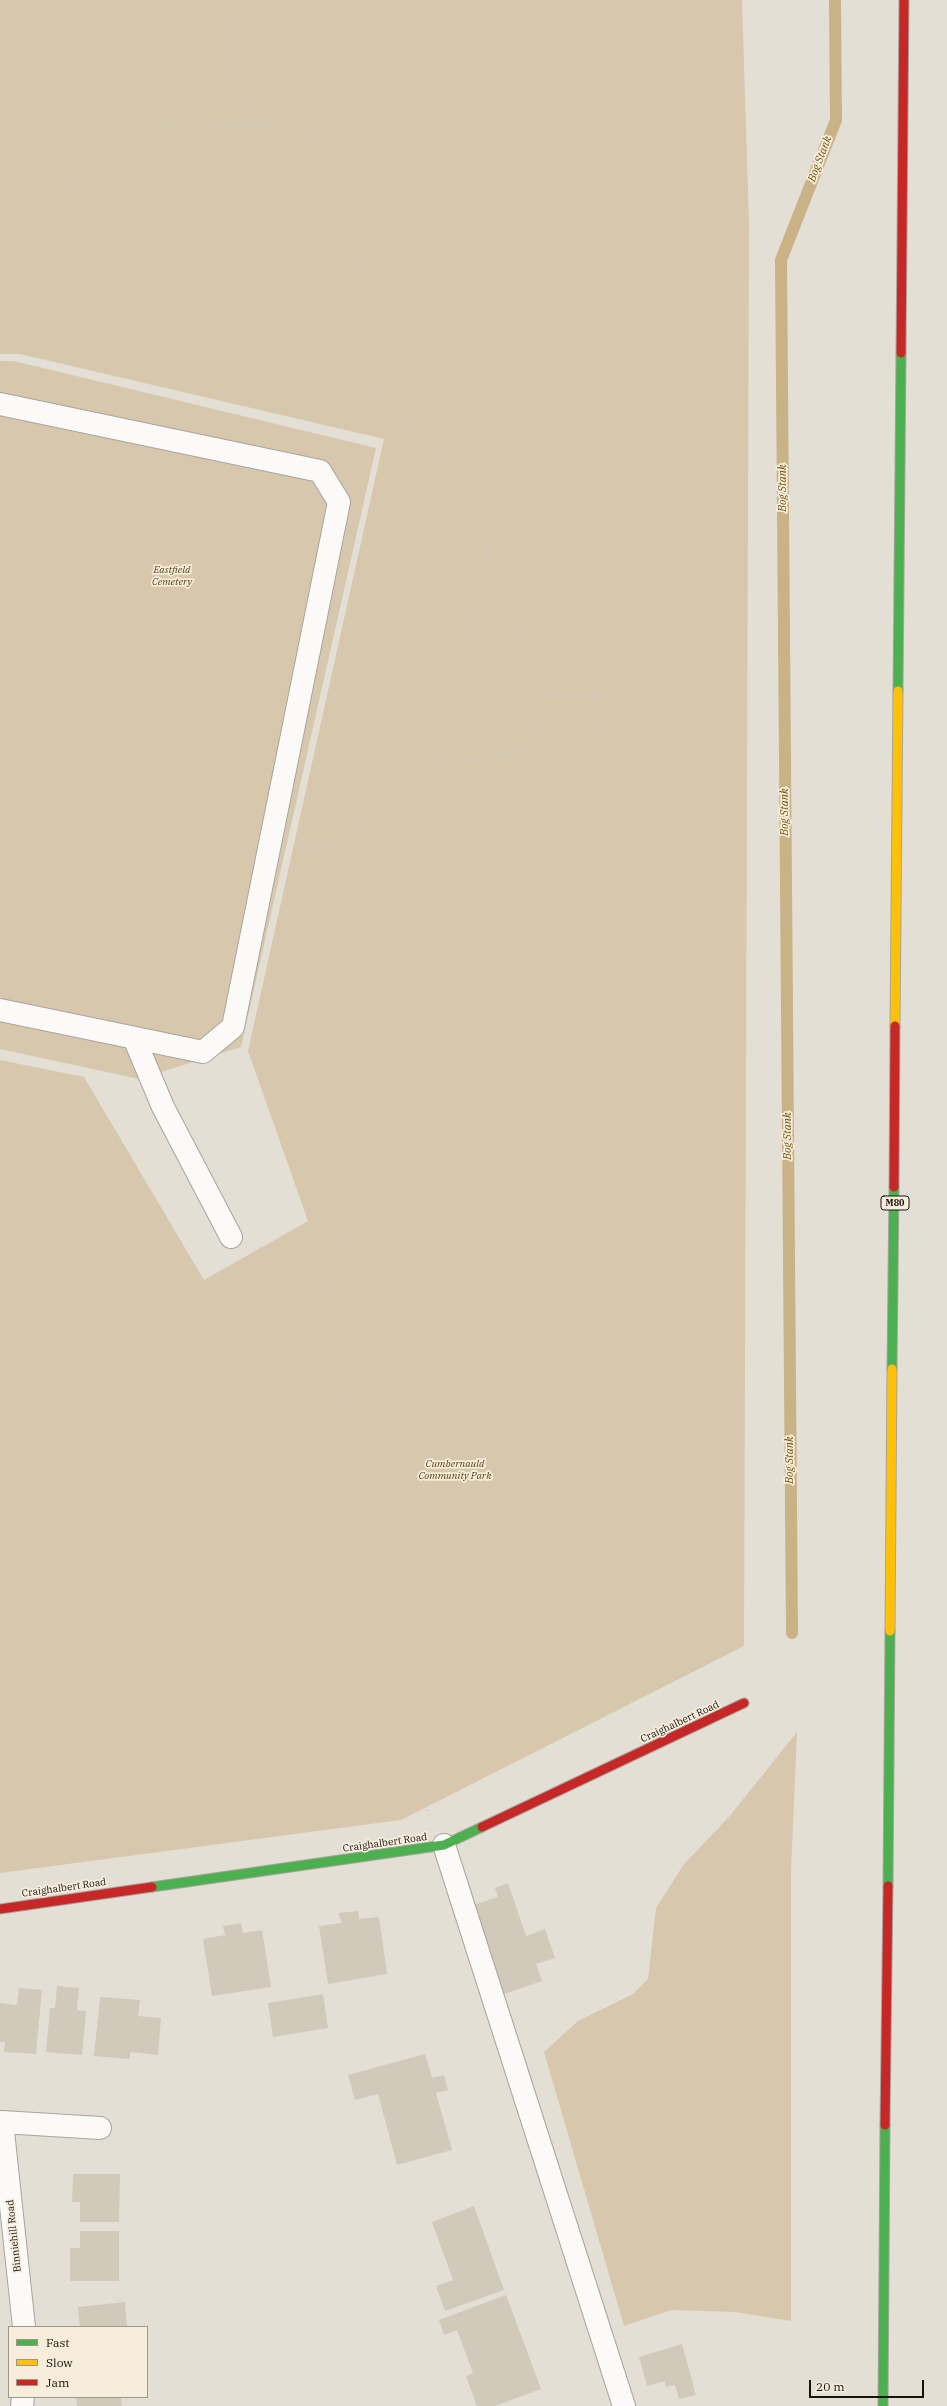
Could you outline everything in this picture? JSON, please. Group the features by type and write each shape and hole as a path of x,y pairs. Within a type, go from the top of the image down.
{"main road":[{"name":"M80","path":"883,2406 904,0"},
{"name":"Craighalbert Road","path":"0,1908 444,1845 744,1703"}],"street":[{"path":"0,404 320,471 339,502 234,1028 204,1052 0,1010"},
{"path":"134,1038 163,1107 231,1237"},
{"path":"444,1845 624,2406"},
{"name":"Binniehill Road","path":"24,2326 2,2122 100,2128"}],"path":[{"path":"229,0 230,65 259,123"},
{"path":"0,244 17,227 89,168 147,130 187,119 224,128 259,123 287,126 301,121 315,136 308,164 357,208 362,254 356,362 377,401 424,436 456,481 487,542 541,694 539,744"},
{"path":"323,1299 351,1229 436,762 487,542"},
{"path":"269,853 329,846 389,802 436,762 494,757 539,744 595,742 597,694 541,694"},
{"path":"231,1237 296,1258 323,1299 352,1420 350,1516 373,1685 444,1845"}],"green space":[{"name":"Cumbernauld Community Park","path":"0,0 742,0 749,223 744,1646 401,1820 0,1873 0,1060 84,1077 204,1280 308,1221 248,1051 384,439 20,354 0,354"},
{"name":"Eastfield Cemetery","path":"0,361 14,361 376,448 241,1047 139,1079 0,1049"},
{"path":"797,1732 791,1871 791,2321 735,2312 671,2310 624,2326 544,2052 578,2021 633,1994 648,1979 656,1908 684,1864 728,1818"}],"building":[{"path":"508,1883 526,1936 545,1929 555,1958 536,1964 542,1981 504,1994 473,1905 498,1897 495,1888"},
{"path":"358,1911 359,1919 379,1917 387,1974 328,1984 319,1926 341,1923 339,1913"},
{"path":"241,1923 243,1933 262,1930 271,1987 212,1996 203,1939 225,1935 223,1926"},
{"path":"57,1986 79,1988 77,2010 86,2011 82,2055 46,2052 50,2008 55,2008"},
{"path":"19,1988 42,1990 36,2054 4,2052 5,2042 0,2042 0,2003 17,2005"},
{"path":"323,1994 328,2028 273,2037 268,2003"},
{"path":"100,1997 140,2000 138,2016 161,2018 158,2055 130,2052 130,2059 94,2056"},
{"path":"425,2054 432,2078 444,2075 448,2090 436,2093 452,2150 397,2165 378,2094 355,2100 348,2075"},
{"path":"73,2174 120,2174 119,2222 80,2222 80,2202 72,2202"},
{"path":"474,2206 504,2290 445,2311 436,2286 453,2280 432,2222"},
{"path":"80,2231 119,2231 119,2281 70,2281 70,2248 80,2248"},
{"path":"506,2295 541,2389 495,2406 477,2406 466,2376 473,2373 457,2330 444,2335 439,2320"},
{"path":"125,2302 127,2326 80,2326 78,2307"},
{"path":"682,2344 696,2395 679,2399 675,2385 666,2387 665,2381 647,2386 639,2357"},
{"path":"76,2398 121,2398 122,2406 77,2406"}],"waterway":[{"name":"Bog Stank","path":"792,1633 781,260 836,120 835,0"}],"traffic: fast":[{"path":"898,691 901,353"},
{"path":"892,1369 894,1187"},
{"path":"888,1886 890,1631"},
{"path":"152,1887 444,1845 482,1827"},
{"path":"883,2406 885,2125"}],"traffic: slow":[{"path":"895,1026 898,691"},
{"path":"890,1631 892,1369"}],"traffic: jam":[{"path":"901,353 904,0"},
{"path":"894,1187 895,1026"},
{"path":"482,1827 744,1703"},
{"path":"885,2125 888,1886"},
{"path":"0,1909 152,1887"}]}
